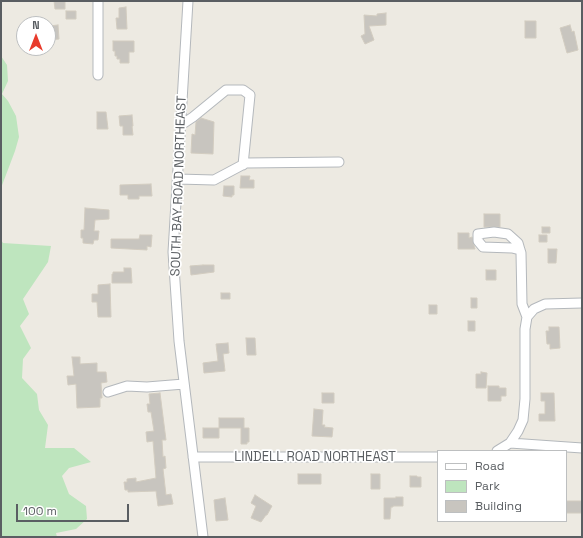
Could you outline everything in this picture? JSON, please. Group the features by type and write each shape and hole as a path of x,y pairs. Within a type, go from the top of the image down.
{"street":[{"path":"98,1 98,75"},
{"name":"SOUTH BAY ROAD NORTHEAST","path":"188,1 173,252 178,329 203,537"},
{"path":"181,125 194,117 226,90 243,90 250,95 243,165"},
{"path":"178,179 214,180 246,163 340,162"},
{"path":"499,450 510,443 518,431 524,414 526,399 525,329 527,317 522,304 520,250"},
{"path":"527,317 534,309 545,304 582,303"},
{"path":"108,392 127,386 147,387 184,384"},
{"path":"510,443 554,448 582,448"},
{"name":"LINDELL ROAD NORTHEAST","path":"193,457 437,457"}],"green space":[{"path":"1,56 7,65 8,81 2,94 8,101 16,116 19,137 1,188"},
{"path":"1,240 3,243 51,246 48,262 23,299 29,314 20,326 31,348 23,359 22,378 37,394 39,410 48,425 45,448 74,448 91,462 69,468 62,476 69,494 86,506 87,519 76,529 56,533 57,537 1,537"}],"building":[{"path":"54,1 65,1 65,9 55,9"},
{"path":"126,7 127,29 117,29 116,18 119,18 119,8"},
{"path":"66,11 76,11 76,19 66,19"},
{"path":"386,13 386,25 369,26 374,40 365,44 361,36 365,34 364,15 377,16 377,14"},
{"path":"525,21 536,21 536,38 525,38"},
{"path":"56,25 58,25 59,39 56,39"},
{"path":"570,25 572,32 574,31 578,50 567,53 560,28"},
{"path":"113,41 134,41 134,52 129,52 129,63 120,63 120,59 117,59 117,56 115,56 115,51 113,51"},
{"path":"97,112 106,112 108,129 97,129"},
{"path":"132,115 133,135 123,135 123,126 120,126 119,116"},
{"path":"201,118 214,122 213,154 191,153 192,134 195,135 196,122"},
{"path":"241,176 250,176 249,180 254,180 254,188 240,188"},
{"path":"151,184 152,196 139,196 139,199 128,199 128,195 120,195 120,185"},
{"path":"224,186 234,186 234,195 232,195 232,197 223,196"},
{"path":"85,208 109,210 109,219 95,220 94,231 99,231 98,240 94,240 93,244 83,243 83,238 81,238 81,230 84,230"},
{"path":"484,214 500,214 500,227 484,227"},
{"path":"542,227 550,227 550,233 542,233"},
{"path":"458,233 469,233 469,238 472,237 475,249 458,249"},
{"path":"140,235 152,235 151,247 147,246 147,250 111,248 111,239 139,239"},
{"path":"539,235 547,235 547,242 539,242"},
{"path":"548,249 557,249 556,263 548,263"},
{"path":"214,265 214,272 191,275 190,266"},
{"path":"124,268 131,268 132,283 112,283 113,272 124,272"},
{"path":"486,270 496,270 496,280 486,280"},
{"path":"110,284 111,317 98,317 97,302 92,302 92,294 98,294 98,285"},
{"path":"221,293 230,293 230,299 221,299"},
{"path":"471,298 477,298 477,308 471,308"},
{"path":"429,305 437,305 437,314 429,314"},
{"path":"468,321 475,321 475,331 468,331"},
{"path":"549,327 559,327 560,348 550,349 550,344 547,344 546,331 549,331"},
{"path":"246,338 255,338 256,355 247,355"},
{"path":"228,343 229,353 223,354 225,371 204,373 203,363 218,361 216,344"},
{"path":"72,357 80,357 80,364 97,363 97,372 106,372 107,382 101,383 102,398 100,398 100,407 77,408 76,384 68,385 67,376 74,376"},
{"path":"481,372 487,373 486,388 476,388 476,374 481,374"},
{"path":"488,386 499,386 499,388 506,388 506,396 501,396 501,401 488,401"},
{"path":"160,393 166,440 162,440 163,457 165,456 166,468 163,469 166,495 171,494 173,504 158,506 156,491 128,492 128,490 125,490 124,482 127,482 127,479 136,478 136,482 156,478 153,441 147,442 146,432 154,431 151,412 148,412 147,404 150,404 149,394"},
{"path":"322,393 334,393 334,403 322,403"},
{"path":"541,393 554,393 555,421 539,421 539,414 545,414 545,401 541,401"},
{"path":"314,409 323,410 322,425 325,425 324,427 333,428 332,437 312,436"},
{"path":"219,418 244,418 244,428 249,428 249,442 247,442 247,444 241,444 241,428 219,428"},
{"path":"203,428 219,428 219,438 203,438"},
{"path":"298,474 321,474 321,484 298,484"},
{"path":"371,474 380,474 380,489 371,489"},
{"path":"410,476 421,477 421,487 410,487"},
{"path":"255,495 272,506 261,522 251,518 256,506 251,503"},
{"path":"403,497 403,506 391,507 390,519 384,519 384,498"},
{"path":"225,498 228,520 216,521 214,500"},
{"path":"567,501 582,501 582,513 567,513"}]}
